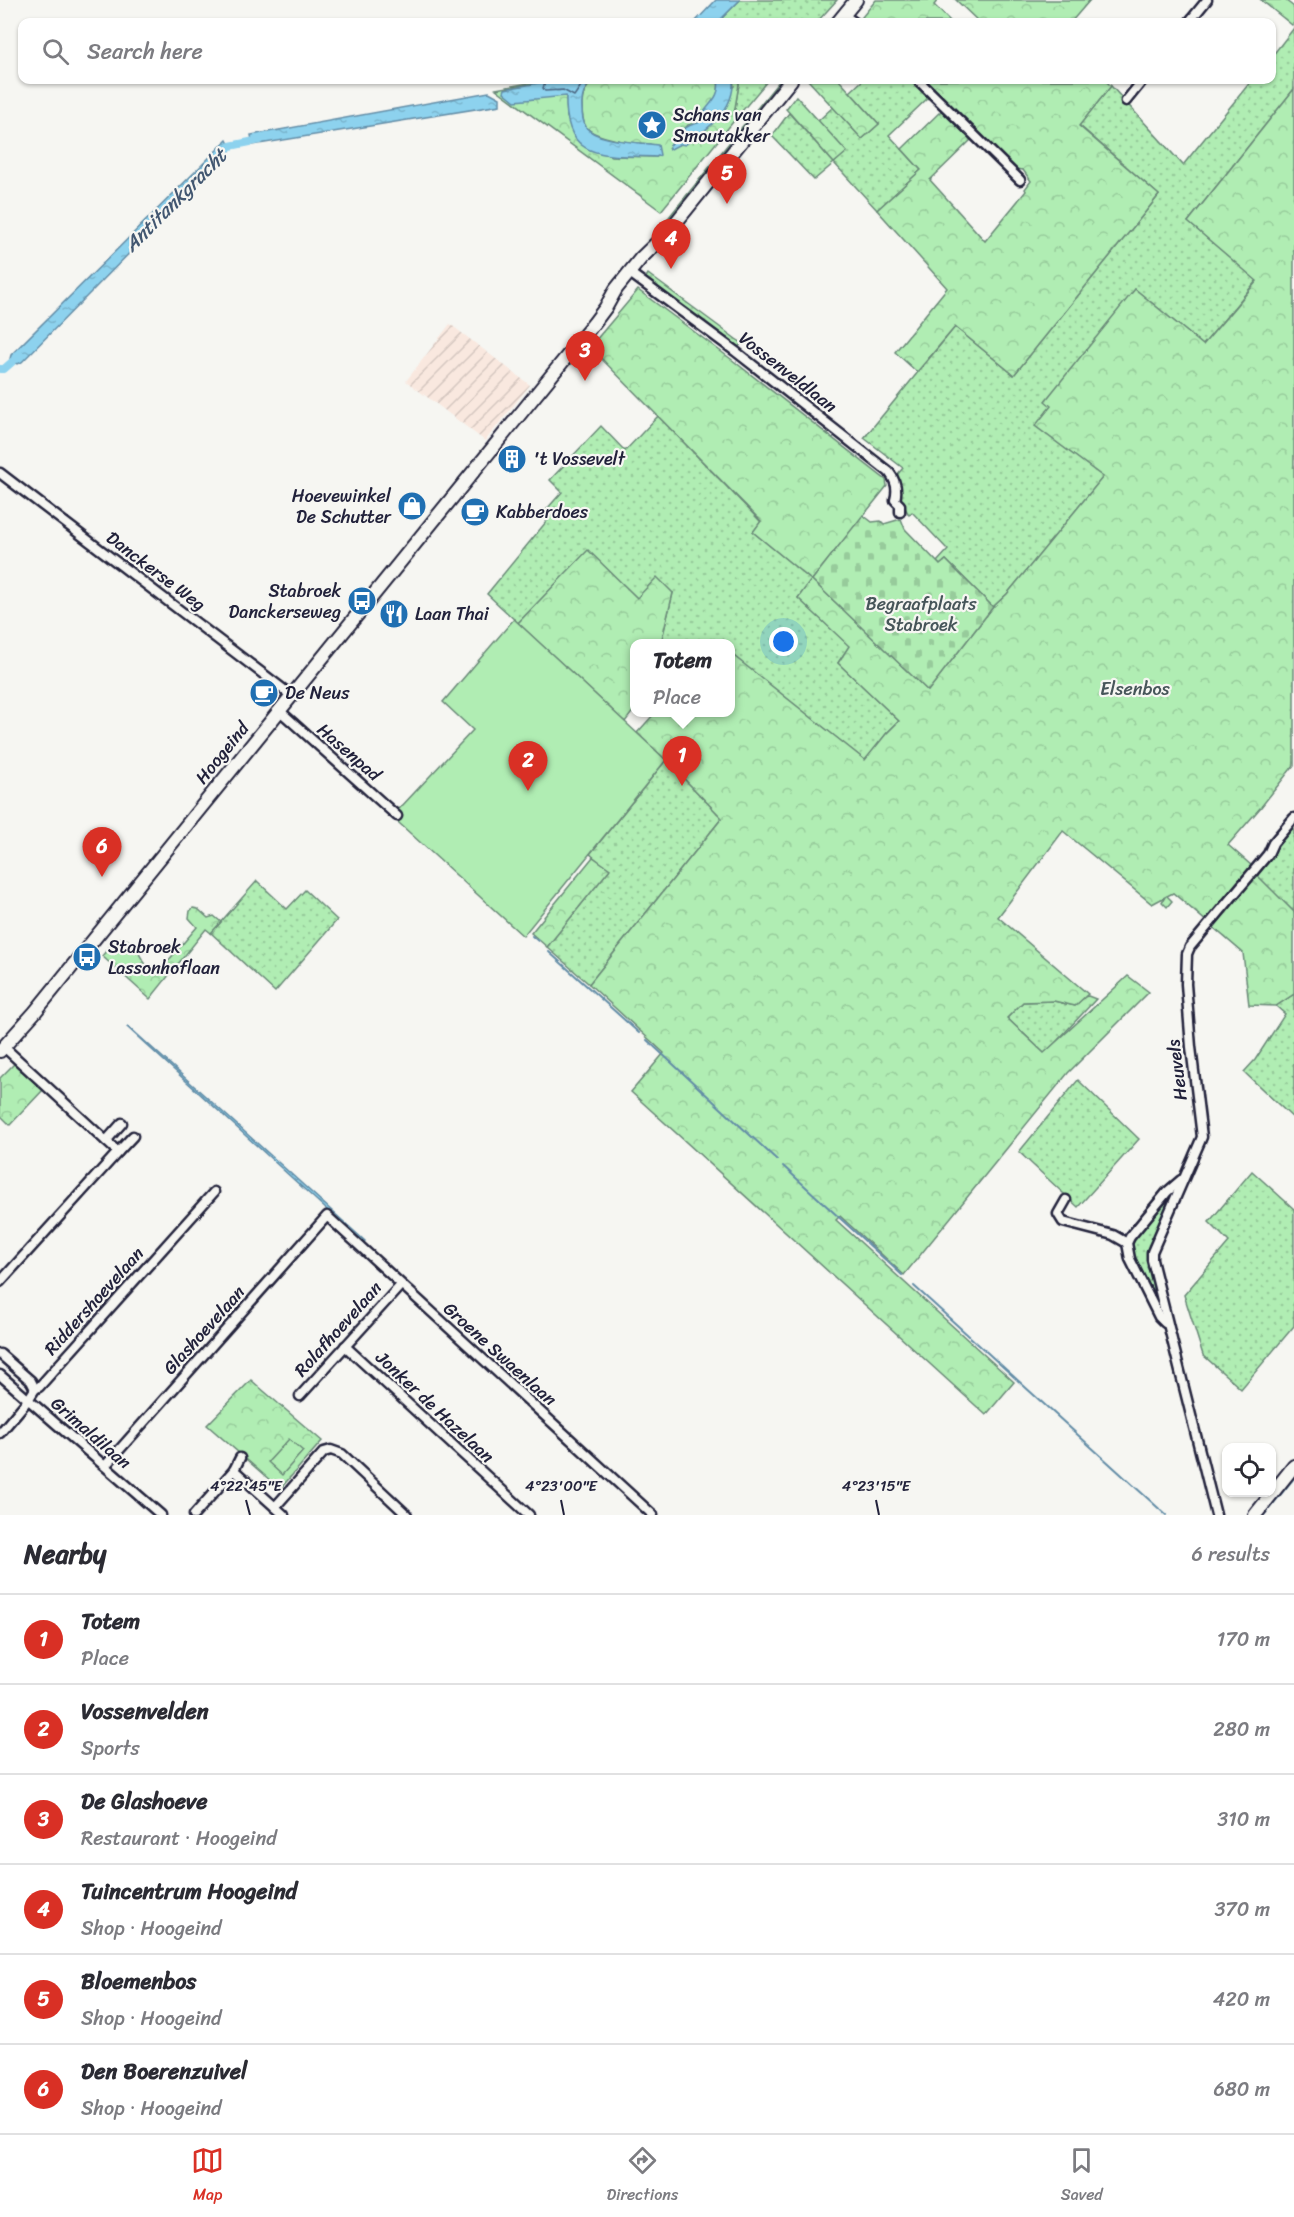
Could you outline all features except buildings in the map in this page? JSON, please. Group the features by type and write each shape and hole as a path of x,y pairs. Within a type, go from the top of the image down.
{"main road":[{"path":"846,18 856,0"},
{"name":"Hoogeind","path":"2,1049 280,711 606,307 616,289 633,275 653,245 669,231 789,84"},
{"path":"1255,1515 1294,1466"}],"street":[{"path":"1192,18 1207,0"},
{"path":"922,84 1020,180"},
{"path":"1126,100 1140,84"},
{"name":"Vossenveldlaan","path":"633,275 735,351 889,472 895,483 897,492 895,500 900,505 900,512"},
{"name":"Danckerse Weg","path":"0,473 292,696"},
{"name":"Hasenpad","path":"280,711 397,816"},
{"name":"Heuvels","path":"1216,1515 1167,1325 1152,1252 1202,1137 1191,1047 1186,984 1187,954 1190,947 1268,854 1273,843 1294,818"},
{"path":"2,1049 118,1152"},
{"path":"106,1141 122,1123"},
{"path":"0,1282 133,1137"},
{"name":"Heuvels","path":"1167,1325 1159,1317 1130,1259 1127,1243 1167,1192 1184,1178"},
{"name":"Riddershoevelaan","path":"0,1433 35,1389 214,1192"},
{"path":"1066,1200 1058,1214 1063,1222 1113,1235 1127,1243"},
{"name":"Groene Swaenlaan","path":"327,1216 653,1515"},
{"name":"Glashoevelaan","path":"105,1466 327,1216"},
{"name":"Rolafhoevelaan","path":"300,1396 401,1285"},
{"name":"Jonker de Hazelaan","path":"345,1346 529,1515"},
{"name":"Grimaldilaan","path":"0,1354 31,1381 35,1389"},
{"name":"Grimaldilaan","path":"0,1375 156,1513"},
{"path":"275,1507 324,1452 331,1450 342,1454 407,1515"},
{"path":"194,1515 234,1470 240,1458"},
{"path":"234,1470 284,1515"}],"shaded area":[{"path":"450,324 530,385 485,441 406,381"}],"green space":[{"path":"740,0 837,0 821,18 722,18"},
{"path":"876,0 938,0 934,5 947,18 861,18"},
{"path":"956,0 1090,0 1074,18 975,18"},
{"path":"1261,0 1285,0 1294,7 1294,23 1292,25"},
{"path":"1294,28 1294,89 1188,222 1257,280 1203,345 1135,289 1052,406 1103,477 1007,594 993,607 946,560 940,565 937,562 948,550 912,512 909,515 902,502 896,476 903,468 864,438 955,327 1014,375 1159,195 1079,125 1111,86 1183,165 1249,84 1276,84 1276,51"},
{"path":"533,84 505,89 566,96 567,117 576,139 611,156 656,157 650,144 598,135 586,127 582,116 582,100 590,84 719,84 716,98 698,123 688,125 669,147 682,144 734,84 739,84 734,114 737,117 661,211 496,89"},
{"path":"739,84 765,84 737,117 734,114"},
{"path":"777,84 782,84 654,241 639,254"},
{"path":"812,84 843,84 879,124 862,139"},
{"path":"859,84 919,84 931,95 889,135 921,170 877,210 834,163 846,152 818,121 833,107 862,139 879,124 850,92"},
{"path":"926,84 1109,84 1111,86 1079,126 1159,195 1014,375 955,327 917,372 895,352 947,288 877,210 921,170 902,149 944,108 973,138 930,180 985,241 1026,191 1031,181 1023,170 1013,169"},
{"name":"Elsenbos","path":"1294,89 1294,765 1228,845 1252,866 1256,874 1294,912 1294,994 1276,1006 1249,1005 1243,953 1173,893 1167,896 1172,901 1167,907 1162,902 1165,897 1152,904 1063,831 998,917 1088,994 1075,1006 1054,1001 1023,1002 1007,1018 1044,1053 1128,976 1149,992 1068,1073 904,1275 840,1216 836,1220 1014,1382 986,1415 631,1092 664,1053 589,984 722,818 637,733 651,717 735,717 735,657 865,760 899,721 838,663 849,646 798,598 811,580 753,532 761,521 590,347 638,290 886,480 887,486 812,580 928,691 993,607 1007,594 1103,477 1035,426 1051,406 1045,401 1135,289 1203,345 1257,281 1188,222"},
{"path":"796,96 847,152 834,163 786,109"},
{"path":"789,113 834,163 814,180 772,136"},
{"path":"648,274 742,343 738,348 645,279"},
{"path":"658,416 761,522 753,532 812,580 798,598 850,646 838,663 899,721 866,761 735,657 735,639 662,639 673,593 637,598 588,551 518,623 487,594 551,516 546,510 562,492 550,480 601,426 625,451"},
{"name":"Begraafplaats Stabroek","path":"863,515 872,522 881,521 884,524 901,519 905,529 940,565 946,560 993,607 928,691 812,580"},
{"path":"588,550 637,598 657,577 673,593 662,639 630,639 630,715 625,722 518,623"},
{"path":"514,619 666,760 523,936 389,814 393,809 400,808 473,730 443,702"},
{"path":"666,760 722,818 589,984 547,947 609,870 590,854"},
{"path":"1294,825 1294,912 1255,874"},
{"path":"593,857 610,869 547,947 531,933"},
{"path":"257,881 287,909 305,890 337,920 275,992 211,933"},
{"path":"193,908 198,909 208,918 214,916 221,922 211,933 206,929 150,999 102,956 117,938 125,939 131,943 148,966 154,969 162,968 197,927 189,918"},
{"path":"1294,994 1294,1119 1244,1072 1255,1060 1285,1014 1276,1006"},
{"path":"1088,996 1096,999 1045,1054 1007,1018 1023,1002 1054,1001 1075,1006"},
{"path":"14,1064 43,1090 10,1125 0,1115 0,1078"},
{"path":"1078,1080 1139,1139 1078,1207 1019,1152"},
{"path":"1252,1171 1294,1209 1294,1326 1241,1389 1203,1355 1184,1295 1229,1242 1209,1222"},
{"path":"1173,1192 1158,1228 1159,1232 1155,1234 1154,1242 1149,1248 1152,1269 1147,1267 1158,1292 1154,1288 1152,1290 1161,1306 1160,1311 1131,1256 1130,1242 1169,1193"},
{"path":"251,1380 322,1441 280,1489 207,1425"},
{"path":"289,1439 303,1451 282,1475 268,1462"}],"water":[{"path":"716,0 740,0 722,18 699,18"},
{"path":"533,84 590,84 583,96 582,104 586,127 599,136 658,145 660,155 656,157 621,156 592,151 572,134 567,118 566,96 515,101 504,92 505,89"},
{"path":"718,84 733,84 730,101 725,110 694,139 685,145 680,144 669,150 681,132 688,126 698,123 715,98"},
{"path":"489,92 500,98 500,105 253,145 251,135"},
{"path":"227,140 230,151 22,362 18,364 10,359 11,355"},
{"path":"128,1026 365,1241 363,1243"}],"waterway":[{"name":"Antitankgracht","path":"224,152 230,146 260,140"},
{"name":"Antitankgracht","path":"0,369 4,369 20,355"},
{"path":"532,936 538,941"},
{"path":"549,952 639,1033"},
{"path":"647,1040 777,1160"},
{"path":"783,1166 902,1275"},
{"path":"914,1286 1166,1515"},
{"path":"1264,1515 1294,1478"}],"place":[{"name":"Schans van Smoutakker","path":"652,125"},
{"name":"Bloemenbos","path":"727,204"},
{"name":"Tuincentrum Hoogeind","path":"671,269"},
{"name":"De Glashoeve","path":"585,381"},
{"name":"'t Vossevelt","path":"512,459"},
{"name":"Hoevewinkel De Schutter","path":"412,506"},
{"name":"Kabberdoes","path":"475,512"},
{"name":"Stabroek Danckerseweg","path":"362,601"},
{"name":"Laan Thai","path":"394,614"},
{"name":"De Neus","path":"264,693"},
{"name":"Totem","path":"682,786"},
{"name":"Vossenvelden","path":"528,791"},
{"name":"Den Boerenzuivel","path":"102,877"},
{"name":"Stabroek Lassonhoflaan","path":"87,957"}]}
